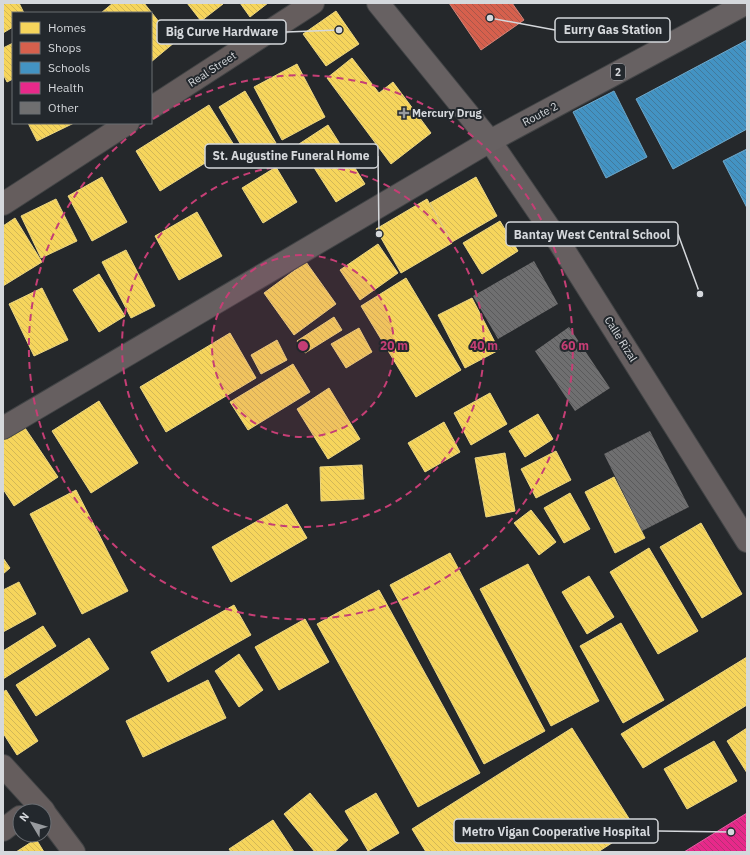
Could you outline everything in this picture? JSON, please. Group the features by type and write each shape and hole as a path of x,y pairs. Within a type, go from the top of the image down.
{"highway":[{"path":"378,3 490,141"},
{"name":"Route 2","path":"490,141 747,3"}],"main road":[{"path":"3,428 490,141"},
{"name":"Calle Rizal","path":"490,141 560,242 747,540"}],"street":[{"name":"Real Street","path":"152,107 313,3"},
{"path":"3,204 126,124"},
{"path":"3,766 33,803"},
{"path":"3,830 12,823"},
{"path":"52,826 74,852"}],"building: Homes":[{"path":"3,3 19,3 24,12 12,12 12,28 3,33"},
{"path":"113,3 144,3 151,12 102,12"},
{"path":"187,3 222,3 223,4 201,21"},
{"path":"240,3 268,3 250,17"},
{"path":"336,11 359,44 326,66 303,34"},
{"path":"152,13 175,42 152,61"},
{"path":"12,44 12,80 7,82 3,74 3,48"},
{"path":"352,58 379,93 393,82 431,133 391,164 327,78"},
{"path":"297,64 325,117 282,140 254,87"},
{"path":"245,91 276,143 249,159 219,107"},
{"path":"209,105 234,145 160,191 136,151"},
{"path":"28,124 72,124 37,141"},
{"path":"328,125 365,184 336,202 299,144"},
{"path":"276,167 297,202 263,223 242,188"},
{"path":"102,177 127,222 92,241 68,196"},
{"path":"476,177 497,216 452,242 430,203"},
{"path":"56,199 77,241 41,258 21,216"},
{"path":"427,199 452,243 401,273 376,229"},
{"path":"197,212 222,256 179,280 155,236"},
{"path":"15,218 42,262 3,286 3,226"},
{"path":"500,221 518,251 482,274 463,243"},
{"path":"378,244 398,273 360,300 340,270"},
{"path":"126,250 155,306 131,318 102,262"},
{"path":"306,262 336,304 294,335 264,293"},
{"path":"99,274 125,316 99,332 73,290"},
{"path":"406,278 461,370 416,397 361,306"},
{"path":"42,288 68,340 34,356 9,304"},
{"path":"472,298 499,350 465,368 438,315"},
{"path":"334,317 342,330 305,353 297,341"},
{"path":"359,328 372,352 346,368 331,344"},
{"path":"230,333 256,378 166,432 140,387"},
{"path":"277,340 287,360 261,374 251,355"},
{"path":"293,364 310,392 248,430 230,402"},
{"path":"329,388 360,439 328,459 297,409"},
{"path":"490,393 507,424 471,445 454,413"},
{"path":"99,401 138,463 91,493 52,431"},
{"path":"538,414 553,439 525,457 509,431"},
{"path":"21,422 58,477 14,506 3,489 3,434"},
{"path":"444,422 460,452 425,472 408,443"},
{"path":"556,451 571,480 536,498 521,469"},
{"path":"505,453 515,511 486,517 475,458"},
{"path":"362,465 364,499 321,501 320,467"},
{"path":"614,477 645,538 615,553 585,492"},
{"path":"76,490 128,591 82,614 30,514"},
{"path":"570,493 590,529 564,543 544,508"},
{"path":"287,504 307,538 231,582 212,547"},
{"path":"531,510 556,542 539,555 514,523"},
{"path":"701,523 742,594 702,618 660,547"},
{"path":"649,548 698,631 658,654 610,572"},
{"path":"450,553 545,731 484,764 390,585"},
{"path":"3,558 10,568 3,574"},
{"path":"528,564 599,701 551,726 480,589"},
{"path":"589,576 614,617 587,634 562,592"},
{"path":"19,582 36,614 3,632 3,590"},
{"path":"379,590 480,773 418,807 317,624"},
{"path":"234,605 251,635 168,682 151,652"},
{"path":"305,619 329,662 279,690 255,647"},
{"path":"621,623 664,700 623,723 580,646"},
{"path":"43,626 56,646 3,679 3,651"},
{"path":"89,638 109,669 36,716 16,685"},
{"path":"239,654 263,690 239,707 215,671"},
{"path":"747,657 747,705 643,768 621,734"},
{"path":"208,680 226,718 143,757 126,721"},
{"path":"6,690 38,741 17,755 3,733 3,692"},
{"path":"572,728 635,828 598,852 426,852 412,829"},
{"path":"747,728 747,773 727,741"},
{"path":"714,741 737,781 687,809 664,769"},
{"path":"310,793 348,840 334,852 315,852 284,814"},
{"path":"376,793 399,833 368,851 345,811"},
{"path":"273,820 294,852 231,852 229,849"},
{"path":"30,843 38,843 44,852 16,852"}],"building: Shops":[{"path":"449,3 512,3 524,20 481,50"}],"building: Schools":[{"path":"747,40 747,129 673,169 636,99"},
{"path":"614,91 647,157 606,178 573,112"},
{"path":"747,149 747,208 723,161"}],"building: Health":[{"path":"747,813 747,852 684,852"}],"building: Other":[{"path":"534,261 558,304 498,339 473,296"},
{"path":"569,327 610,388 575,411 535,351"},
{"path":"650,431 689,507 642,531 604,454"}],"place":[{"name":"Eurry Gas Station","path":"490,18"},
{"name":"Big Curve Hardware","path":"339,30"},
{"name":"Mercury Drug","path":"404,113"},
{"name":"St. Augustine Funeral Home","path":"379,234"},
{"name":"Bantay West Central School","path":"700,294"},
{"name":"Metro Vigan Cooperative Hospital","path":"731,832"}]}
